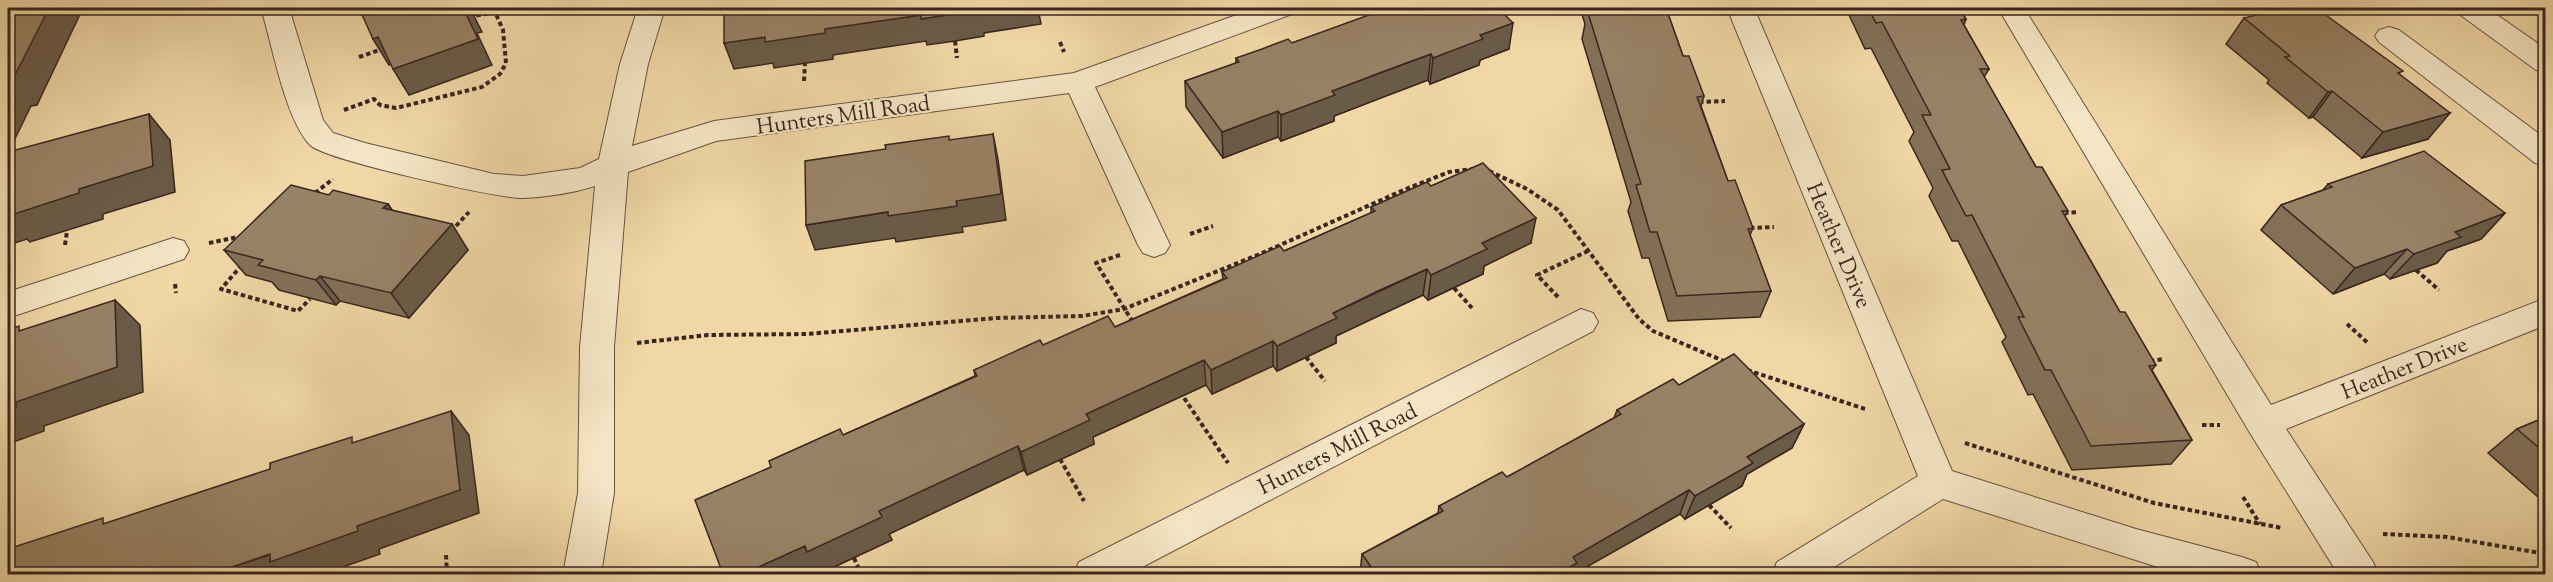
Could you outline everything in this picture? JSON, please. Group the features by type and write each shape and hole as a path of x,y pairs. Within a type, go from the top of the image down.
{"street":[{"name":"Hunters Mill Road","path":"275,8 309,122 322,140 360,153 494,185 523,187 585,178 666,145 714,131 1078,82 1282,8"},
{"path":"582,574 596,493 597,347 613,166 634,64 651,8"},
{"name":"Heather Drive","path":"1740,8 1939,482"},
{"path":"2011,8 2263,423 2359,574"},
{"path":"2469,8 2546,63"},
{"path":"2389,36 2546,155"},
{"path":"1078,82 1154,245"},
{"path":"8,304 173,250"},
{"name":"Heather Drive","path":"2263,423 2546,311"},
{"name":"Hunters Mill Road","path":"1093,574 1581,322"},
{"path":"1791,574 1939,482 2136,546 2242,574"}],"path":[{"path":"374,99 380,105 396,108 482,87 504,72 507,64 502,22 495,12 474,16"},
{"path":"955,41 957,58"},
{"path":"359,57 382,49"},
{"path":"804,81 805,63"},
{"path":"1689,102 1725,101"},
{"path":"597,347 708,335 807,334 996,318 1082,316 1124,309 1260,254 1406,189 1449,172 1466,168 1493,172 1527,189 1558,210 1639,319 1653,331 1734,365"},
{"path":"308,198 322,189"},
{"path":"2059,214 2078,213"},
{"path":"1744,229 1774,227"},
{"path":"65,245 66,231"},
{"path":"173,250 251,234"},
{"path":"1537,275 1588,250"},
{"path":"243,263 221,289 298,310 310,298"},
{"path":"1095,263 1137,328"},
{"path":"2416,270 2439,290"},
{"path":"1454,288 1472,308"},
{"path":"1306,357 1324,381"},
{"path":"2143,361 2164,359"},
{"path":"1744,369 1871,411"},
{"path":"1177,388 1233,471"},
{"path":"1963,443 2154,503 2292,530"},
{"path":"1060,459 1084,501"},
{"path":"2243,497 2260,525"},
{"path":"1709,505 1731,528"},
{"path":"2383,534 2447,537 2546,554"},
{"path":"446,555 447,574"},
{"path":"854,558 861,574"}],"building":[{"path":"8,8 49,8 13,79 8,80"},
{"path":"359,8 463,8 478,39 393,69 378,37 373,39"},
{"path":"724,8 979,8 979,10 921,19 921,15 825,29 825,33 765,42 765,37 724,43"},
{"path":"1388,8 1498,8 1513,23 1480,35 1483,39 1433,58 1431,54 1332,91 1335,95 1281,115 1278,111 1222,132 1185,81 1239,62 1236,58 1288,39 1292,43"},
{"path":"1594,8 1666,8 1683,56 1689,56 1704,96 1697,97 1728,181 1735,180 1753,228 1748,229 1771,291 1677,296 1657,232 1650,232 1636,185 1641,184 1588,13 1596,12"},
{"path":"1868,8 1959,8 1966,19 1961,20 1989,69 1980,69 2036,167 2042,167 2068,211 2062,211 2120,312 2125,312 2156,365 2149,366 2192,440 2091,446 2051,370 2045,370 2018,317 2024,317 1972,215 1966,216 1942,170 1950,169 1922,115 1931,115 1882,22 1876,23"},
{"path":"2283,8 2316,8 2403,71 2398,73 2450,113 2383,132 2285,57 2290,56 2244,18"},
{"path":"149,114 153,166 79,189 79,193 8,216 8,152"},
{"path":"993,134 1001,194 956,201 957,206 888,216 888,212 806,225 805,161 886,149 885,145 949,136 949,140"},
{"path":"2424,151 2505,213 2455,232 2461,237 2414,254 2407,249 2355,268 2281,205 2332,187 2328,184"},
{"path":"1483,163 1536,218 1482,243 1487,249 1431,275 1427,269 1380,290 1333,313 1337,318 1277,346 1273,341 1211,370 1204,360 1086,414 1090,420 1021,452 1018,446 879,511 882,517 807,552 805,546 743,574 723,574 695,500 771,467 769,461 840,429 843,435 977,376 974,370 1040,340 1043,345 1108,316 1115,327 1227,278 1222,272 1280,246 1284,251 1375,211 1371,207 1427,182 1431,186"},
{"path":"291,185 329,195 333,190 388,204 383,208 452,224 391,293 320,276 316,280 258,265 263,260 224,250"},
{"path":"115,300 117,367 16,402 16,407 8,410 8,330 19,326 19,331"},
{"path":"1734,354 1804,424 1747,457 1753,463 1695,496 1689,490 1573,557 1577,563 1557,574 1376,574 1362,554 1443,511 1439,506 1502,472 1507,477 1621,414 1617,410 1673,379 1679,385"},
{"path":"451,411 460,490 357,526 358,531 270,562 270,554 211,574 8,574 8,555 14,553 14,547 103,518 103,524 270,469 270,463 352,437 352,443"},
{"path":"2546,417 2546,454 2517,429"},
{"path":"2079,569 2084,574 2072,574"}]}
